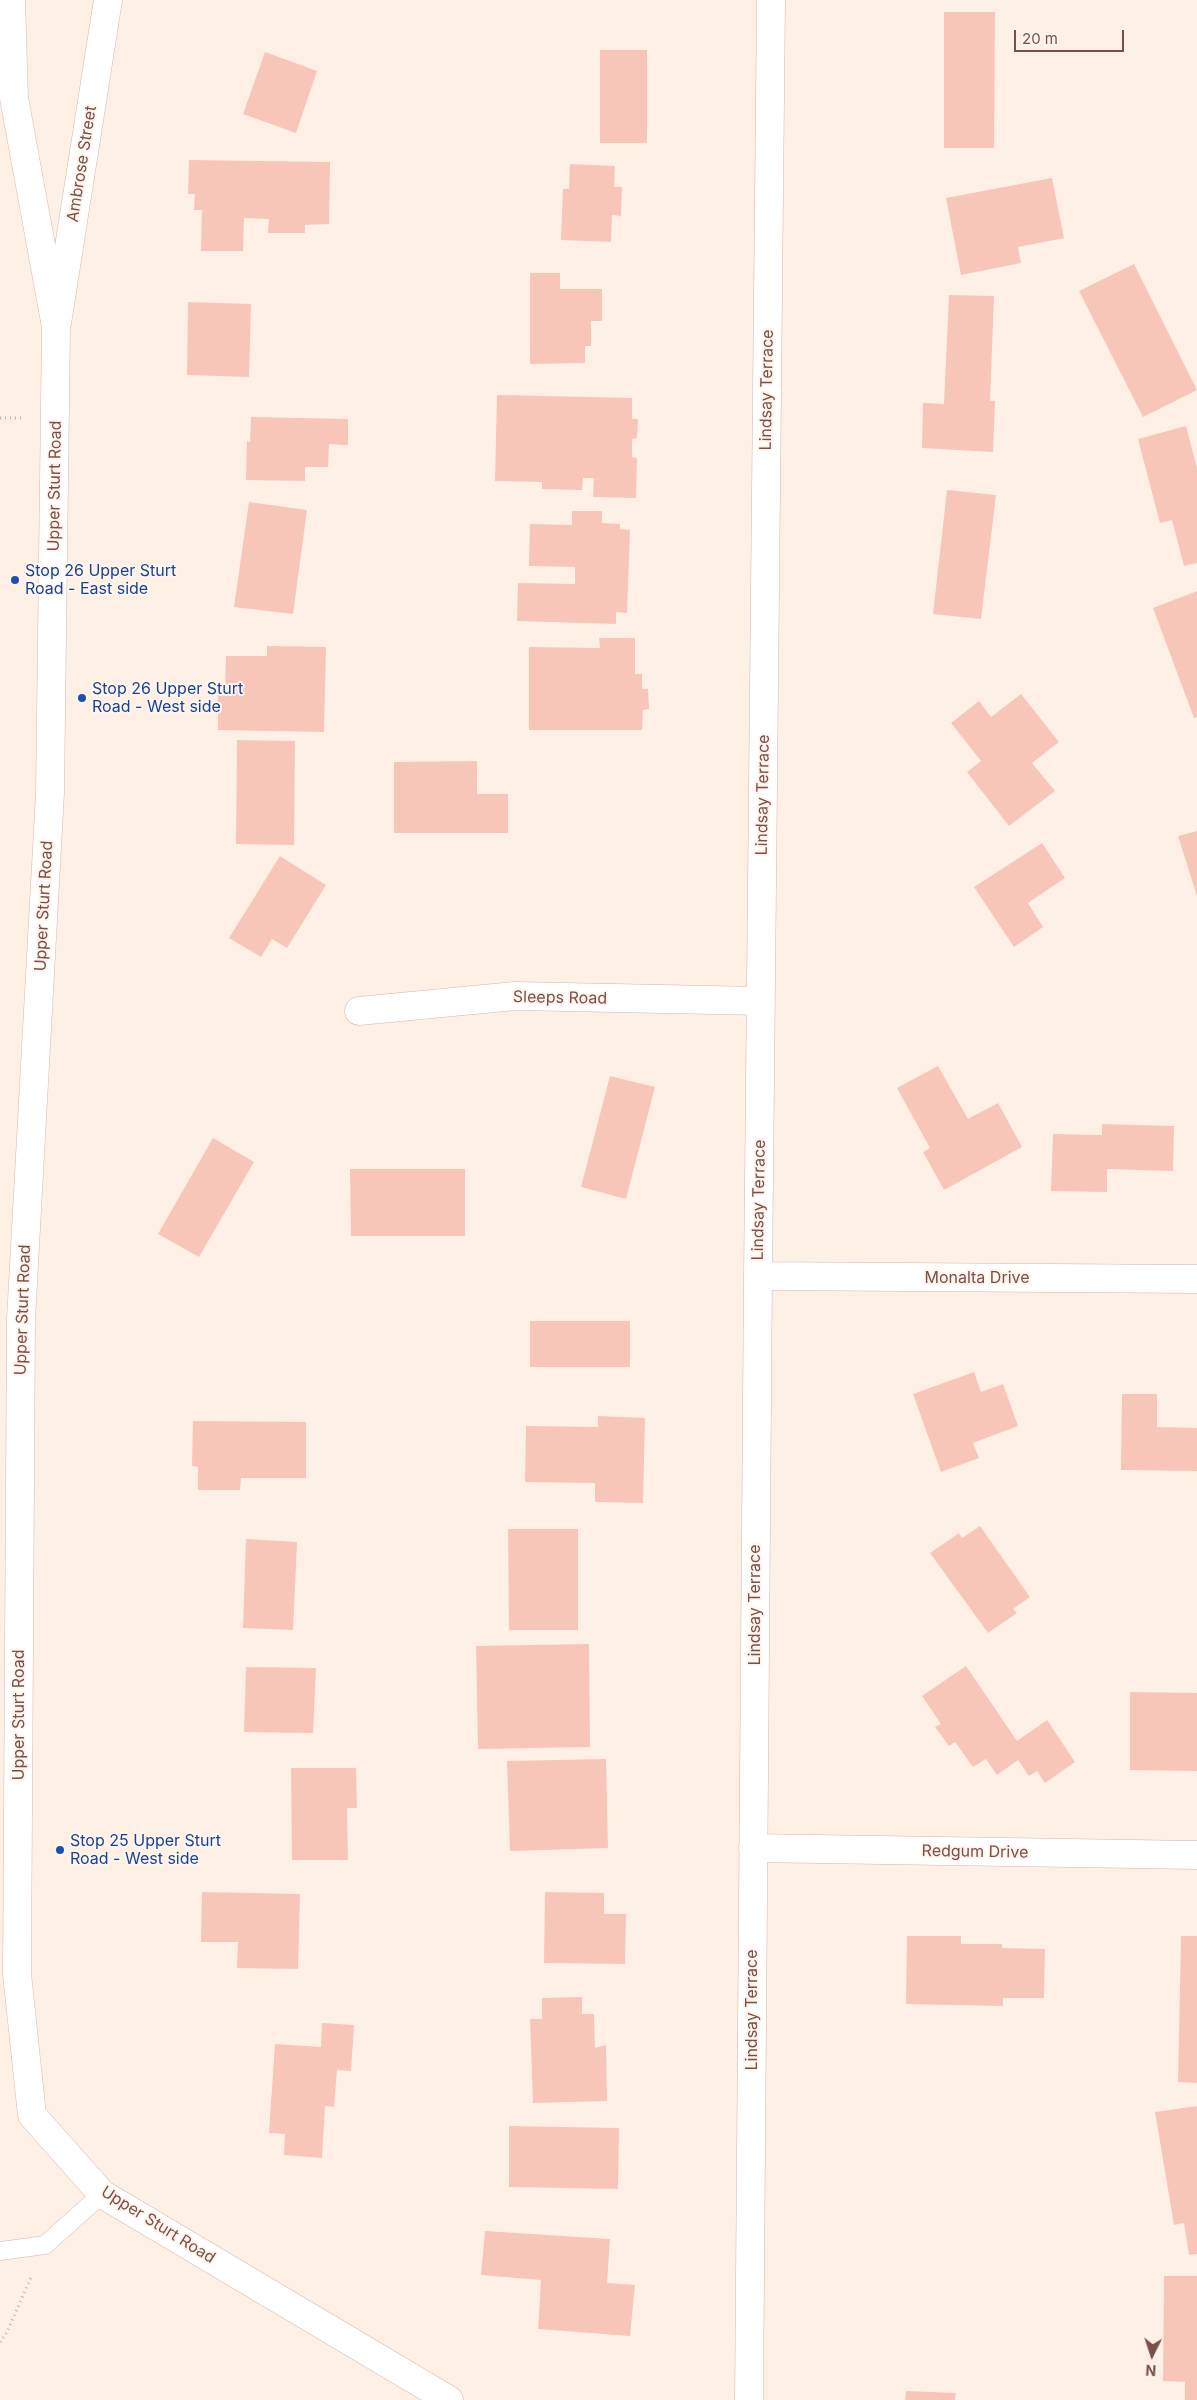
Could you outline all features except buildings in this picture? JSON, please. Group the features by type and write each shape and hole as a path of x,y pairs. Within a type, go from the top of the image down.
{"street":[{"name":"Upper Sturt Road","path":"11,0 14,98 56,327 50,794 21,1319 17,1974 32,2115 102,2194 449,2400"},
{"name":"Ambrose Street","path":"56,327 108,0"},
{"name":"Lindsay Terrace","path":"749,2400 771,0"},
{"name":"Sleeps Road","path":"360,1011 515,996 761,1002"},
{"name":"Monalta Drive","path":"758,1276 1197,1279"},
{"name":"Redgum Drive","path":"753,1848 1197,1855"}],"lane":[{"path":"0,2251 45,2245 102,2194"}],"path":[{"path":"0,2342 7,2332 45,2245"}],"place":[{"name":"Stop 26 Upper Sturt Road - East side","path":"15,580"},
{"name":"Stop 26 Upper Sturt Road - West side","path":"82,698"},
{"name":"Stop 25 Upper Sturt Road - West side","path":"60,1850"}]}
